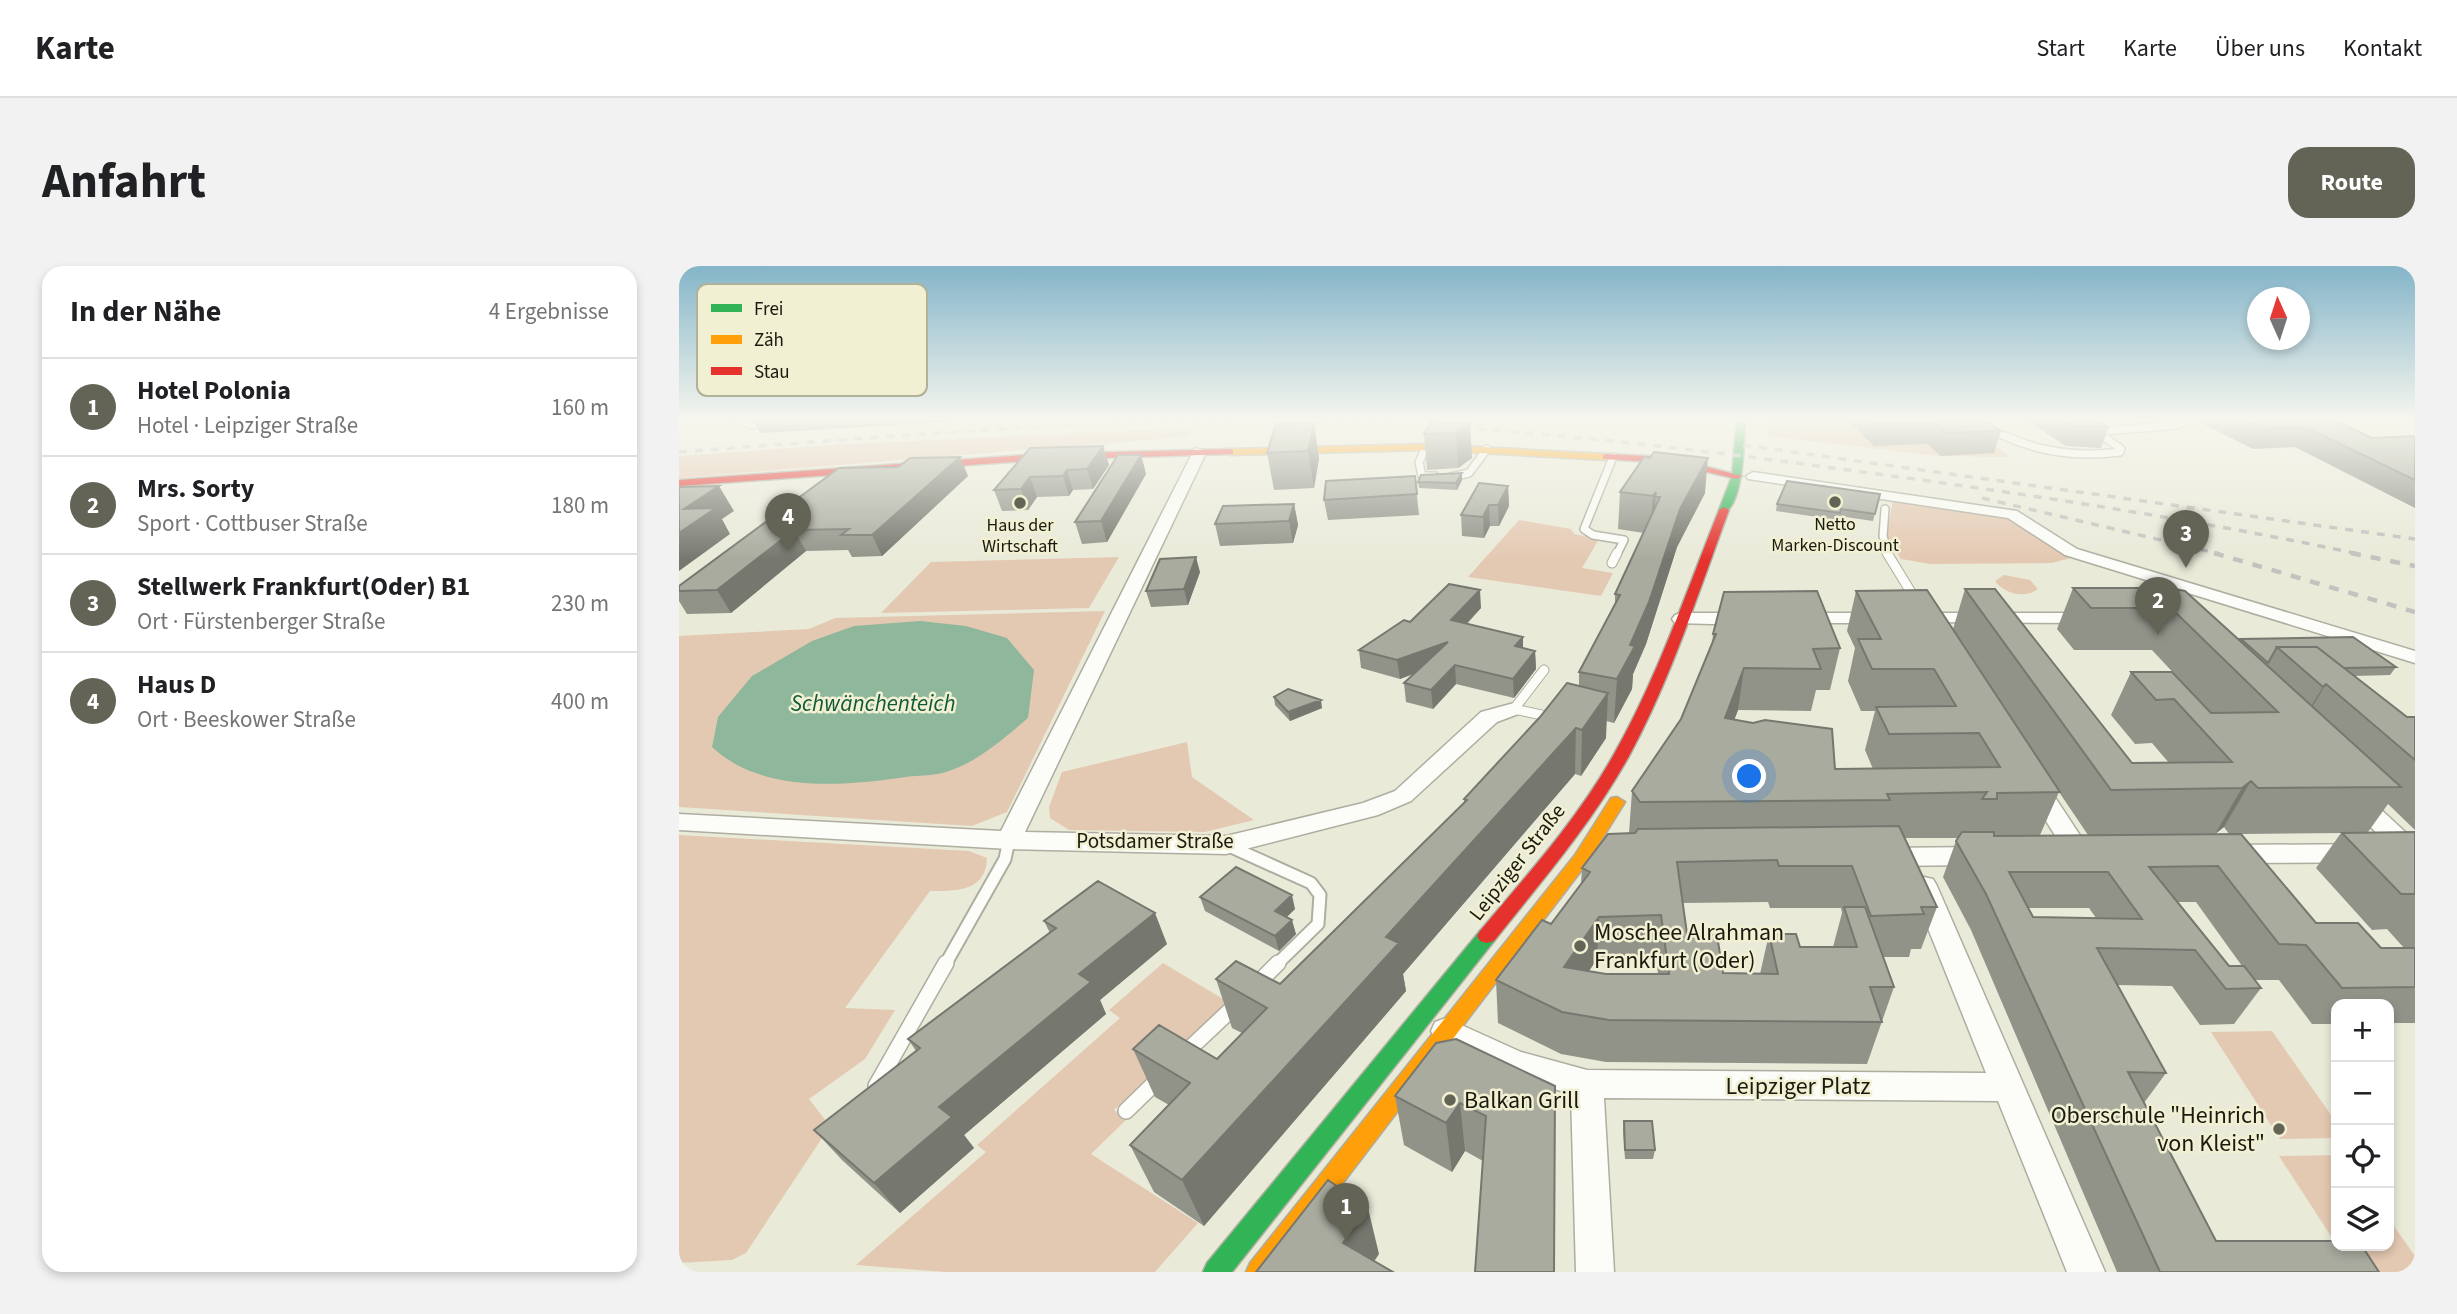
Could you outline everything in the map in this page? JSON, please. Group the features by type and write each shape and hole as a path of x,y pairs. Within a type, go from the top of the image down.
{"main road":[{"path":"679,483 908,466"},
{"path":"1703,466 1745,476"},
{"name":"Leipziger Straße","path":"1216,1272 1558,848 1657,682 1681,619 1745,476 1744,466"},
{"name":"Leipziger Straße","path":"1733,535 1746,466"},
{"path":"1695,638 1704,613"},
{"path":"1259,1272 1446,1031 1593,859 1625,789"}],"street":[{"path":"1009,840 1194,466"},
{"path":"1745,476 2012,514 2071,552 2415,657"},
{"path":"2178,609 2197,592"},
{"path":"1681,619 1704,613 1769,619 2115,618"},
{"path":"1929,618 1943,641"},
{"name":"Potsdamer Straße","path":"679,822 1009,840 1226,845 1370,809 1403,796 1489,717 1514,709"},
{"path":"2023,765 2080,855"},
{"path":"2335,778 2414,853"},
{"path":"2202,854 2414,853"},
{"path":"2053,856 2108,855"},
{"path":"1858,858 2011,856"},
{"path":"1911,857 2086,1272"},
{"name":"Leipziger Platz","path":"1446,1031 1515,1064 1587,1084 2010,1087"},
{"path":"1587,1084 1595,1272"}],"lane":[{"path":"1420,466 1422,476 1462,477 1476,466"},
{"path":"1609,466 1584,528 1593,535 1624,540 1612,563"},
{"path":"1885,509 1880,530 1884,548 1929,618"},
{"path":"1544,670 1514,709 1566,721"},
{"path":"876,1086 1005,859 1009,840"},
{"path":"1126,1111 1318,924 1320,895 1311,883 1226,845"}],"shaded area":[{"path":"679,466 827,466 679,478"},
{"path":"1893,499 2000,515 2023,526 2071,558 2052,563 1930,564 1901,559 1887,536"},
{"path":"1519,520 1571,529 1574,534 1599,539 1582,568 1613,573 1601,596 1468,577"},
{"path":"1119,557 1089,608 881,613 931,562"},
{"path":"2004,575 2030,580 2038,589 2027,594 2009,592 1995,581"},
{"path":"1105,611 1007,812 972,826 679,807 679,636 809,629 835,618"},
{"path":"1187,742 1192,777 1254,820 1205,832 1069,830 1050,818 1049,807 1062,772"},
{"path":"679,835 969,851 987,858 981,878 975,883 959,890 930,891 845,1008 895,1010 865,1059 809,1099 830,1126 746,1253 732,1260 679,1263"},
{"path":"1163,963 1228,1002 1114,1110 1127,1119 1091,1154 1198,1223 1155,1272 945,1272 856,1265 986,1152 977,1145 1120,1018 1109,1010"},
{"path":"2272,1031 2331,1115 2331,1138 2280,1139 2211,1032"},
{"path":"2331,1155 2331,1236 2279,1156"},
{"path":"2394,1226 2415,1256 2415,1272 2355,1272 2341,1251 2394,1251"}],"water":[{"name":"Schwänchenteich","path":"920,621 966,626 1007,638 1034,670 1028,718 971,761 933,775 857,783 805,783 779,780 755,773 732,762 712,747 718,717 752,676 812,641 854,626"}],"building":[{"path":"950,466 872,535 841,535 849,529 794,530 717,590 679,591 679,586 839,468"},
{"path":"1015,466 1089,466 1087,469 1067,470 1063,476 1030,477 1021,489 994,490"},
{"path":"1111,466 1134,466 1101,521 1075,522"},
{"path":"1638,466 1704,466 1680,509 1649,602 1630,645 1635,646 1617,679 1579,672 1620,595 1615,594 1660,497 1655,497 1656,492 1653,496 1620,492"},
{"path":"2386,466 2415,466 2415,480"},
{"path":"1462,473 1456,483 1418,482 1421,475"},
{"path":"1415,476 1417,494 1324,500 1326,481"},
{"name":"Netto Marken-Discount","path":"1787,481 1880,494 1875,514 1841,509 1840,513 1777,504"},
{"path":"1479,483 1508,486 1498,505 1489,505 1483,517 1461,515"},
{"path":"719,486 684,509 716,508 679,533 679,487"},
{"path":"1294,504 1289,521 1215,524 1223,506"},
{"path":"1196,557 1184,589 1146,591 1160,559"},
{"path":"1449,584 1480,590 1451,620 1523,637 1515,646 1535,651 1513,679 1455,665 1431,690 1404,683 1448,642 1397,660 1359,650 1404,620 1410,622"},
{"path":"2073,588 2170,588 2185,591 2401,787 2258,788 2251,781 2242,788 2111,790 1965,589 1995,589 2132,763 2232,762 2174,699 2156,700 2131,672 2172,672 2211,713 2278,712 2171,608 2091,608"},
{"path":"1927,590 2060,792 1997,793 1997,799 1982,799 1987,792 1887,794 1890,800 1640,802 1632,791 1681,719 1716,634 1713,634 1724,592 1817,591 1840,648 1813,649 1821,669 1744,668 1725,718 1753,723 1765,720 1832,729 1835,769 2000,767 1979,733 1889,734 1876,707 1956,706 1934,669 1872,669 1858,639 1881,639 1856,591"},
{"path":"2353,637 2396,667 2344,668 2317,647 2277,647 2268,663 2241,639"},
{"path":"2277,647 2317,647 2407,717 2415,717 2415,760 2326,684 2323,687"},
{"path":"1567,683 1608,693 1582,730 1576,728 1386,937 1399,943 1182,1180 1130,1145 1190,1083 1133,1049 1159,1025 1217,1059 1267,1008 1216,979 1236,961 1280,984 1467,800 1464,799 1540,717"},
{"path":"1288,689 1321,700 1288,712 1274,697"},
{"path":"1899,826 1937,907 1921,907 1924,914 1871,916 1852,866 1779,866 1777,860 1677,862 1687,934 1717,935 1723,973 1778,974 1769,934 1796,934 1800,947 1857,947 1844,907 1865,907 1894,987 1870,987 1882,1022 1609,1020 1562,1012 1496,980 1542,920 1551,924 1590,872 1582,868 1608,834 1635,833 1638,829","holes":["1661,915 1669,974 1606,974 1564,967 1599,917"]},
{"path":"1962,832 1994,832 1994,836 2241,834 2316,923 2358,923 2381,948 2415,948 2415,987 2342,988 2306,945 2279,944 2218,866 2149,867 2229,966 2244,966 2261,988 2226,989 2195,950 2097,948 2166,1073 2128,1072 2216,1241 2331,1241 2331,1251 2365,1251 2379,1272 2160,1272 1986,894 1956,841","holes":["2009,872 2108,872 2142,919 2033,917"]},
{"path":"2415,832 2415,894 2401,894 2342,833"},
{"path":"1236,867 1292,895 1275,911 1292,920 1275,936 1200,897"},
{"path":"1098,881 1155,913 1079,974 1091,982 939,1107 952,1117 874,1183 814,1130 920,1048 908,1039 1056,928 1044,921"},
{"path":"1456,1039 1555,1086 1554,1272 1475,1272 1486,1116 1460,1103 1446,1123 1395,1096 1436,1043"},
{"path":"1624,1121 1652,1121 1655,1150 1625,1150"},
{"path":"1328,1180 1368,1208 1343,1243 1393,1272 1256,1272"}],"railway":[{"path":"1816,466 2166,517 2359,554"},
{"path":"1893,466 2415,539"},
{"path":"1982,498 2220,554"},
{"path":"2214,553 2415,612"},
{"path":"2351,553 2415,566"}],"traffic: fast":[{"path":"1724,510 1737,476 1738,466"},
{"path":"1216,1272 1487,936"}],"traffic: slow":[{"path":"1259,1272 1581,859 1617,802"}],"traffic: jam":[{"path":"679,483 914,466"},
{"path":"1694,466 1737,476"},
{"path":"1487,936 1575,826 1621,756 1664,666 1724,510"}],"place":[{"name":"Netto Marken-Discount","path":"1835,502"},
{"name":"Haus der Wirtschaft","path":"1020,503"},
{"name":"Haus D","path":"788,551"},
{"name":"Stellwerk Frankfurt(Oder) B1","path":"2186,568"},
{"name":"Mrs. Sorty","path":"2158,635"},
{"name":"Moschee Alrahman Frankfurt (Oder)","path":"1580,946"},
{"name":"Balkan Grill","path":"1450,1100"},
{"name":"Oberschule \"Heinrich von Kleist\"","path":"2279,1129"},
{"name":"Hotel Polonia","path":"1346,1241"}]}
